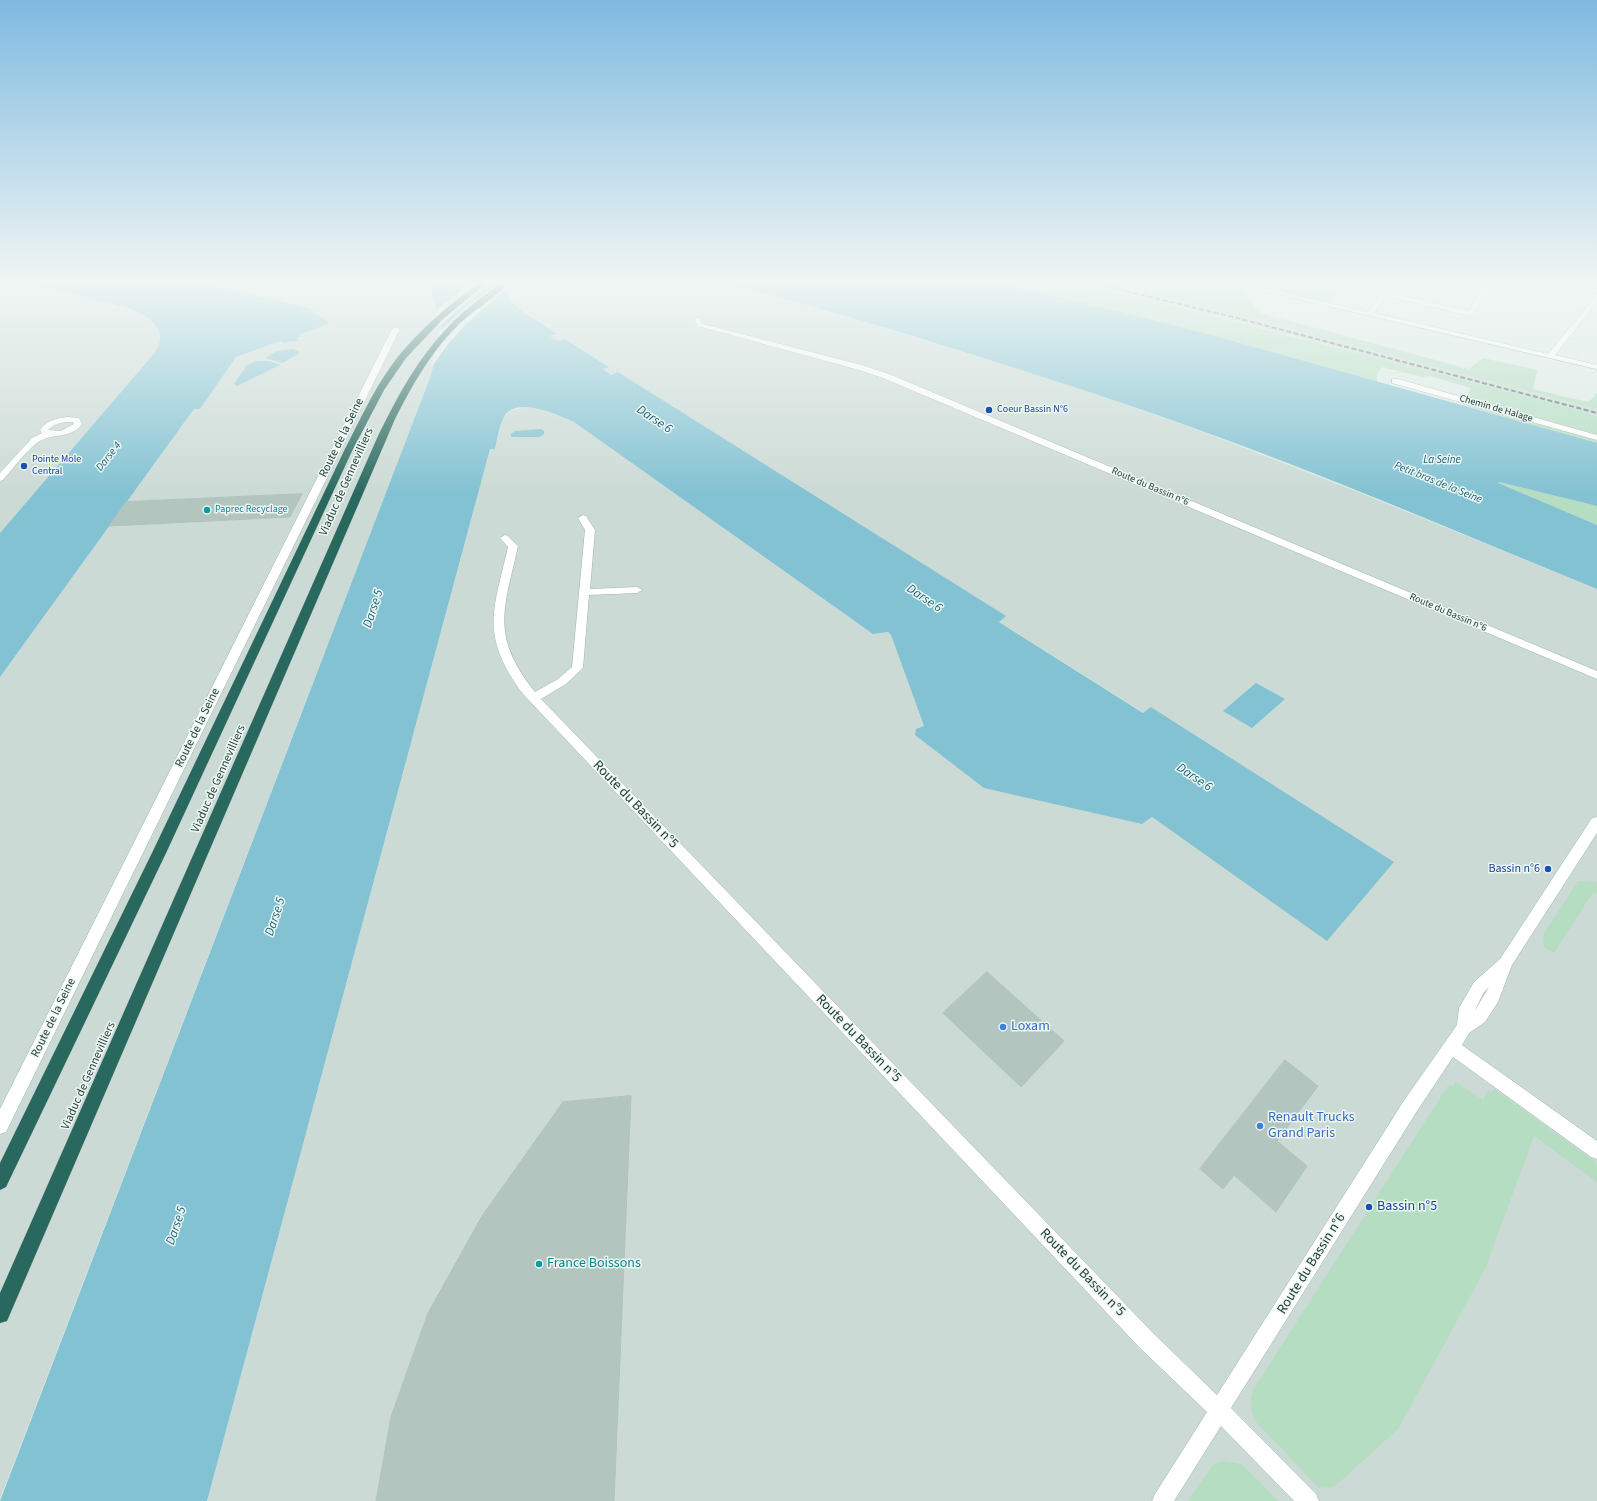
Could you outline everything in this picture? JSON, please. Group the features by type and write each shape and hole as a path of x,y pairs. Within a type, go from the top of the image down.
{"highway":[{"name":"Viaduc de Gennevilliers","path":"0,1181 162,846 348,451 376,396 405,354"},
{"name":"Viaduc de Gennevilliers","path":"0,1314 375,452 398,404 423,362 430,354"}],"street":[{"name":"Route de la Seine","path":"0,1126 384,354"},
{"name":"Route du Bassin n°6","path":"810,354 882,374 1597,675"},
{"path":"1542,354 1597,367"},
{"name":"Chemin de Halage","path":"1395,381 1597,438"},
{"path":"0,478 36,440 47,434"},
{"path":"533,698 559,684 570,676 577,668 590,530 583,518"},
{"name":"Route du Bassin n°5","path":"505,538 513,546 499,614 499,632 505,653 516,676 533,698 1147,1341 1219,1410 1309,1501"},
{"path":"584,592 637,590"},
{"name":"Route du Bassin n°6","path":"1162,1501 1411,1105 1464,1028 1480,1017 1493,997 1506,962 1597,822"},
{"path":"1452,1047 1597,1151"}],"shaded area":[{"path":"0,354 153,354 151,357 0,533"},
{"path":"244,354 436,354 431,375 0,1499 0,677 194,409 200,408 236,357"},
{"path":"589,354 970,354 1046,377 1193,428 1358,492 1597,589 1597,1501 207,1501 490,449 495,448 503,418 511,411 528,406 536,407 574,422 873,634 888,632 891,635 924,726 1152,817 1327,940 1394,862 1151,707 1144,713 998,621 1005,616 618,372 611,375 603,369 608,366"},
{"path":"1362,354 1393,354 1597,407 1597,416"}],"green space":[{"path":"1275,354 1361,354 1564,406 1597,416 1597,444 1463,405 1471,388 1430,376 1423,377 1382,367 1377,374 1377,382"},
{"path":"1388,354 1413,354 1469,369 1483,358 1537,370 1533,389 1587,402 1592,399 1597,392 1597,409"},
{"path":"1499,482 1597,506 1597,525 1498,484"},
{"path":"1578,881 1597,882 1597,894 1593,892 1554,953 1544,947 1543,935"},
{"path":"1456,1082 1483,1100 1488,1091 1491,1093 1494,1089 1597,1163 1597,1182 1534,1136 1485,1269 1399,1428 1335,1486 1327,1488 1318,1487 1257,1423 1251,1407 1253,1390 1449,1084 1453,1086"},
{"path":"1223,1461 1240,1464 1278,1501 1188,1501 1211,1467 1214,1464"}],"water":[{"name":"Darse 4","path":"153,354 244,354 236,357 200,409 194,409 0,677 0,533"},
{"path":"272,354 299,354 282,363 266,358"},
{"path":"436,354 589,354 609,367 603,369 611,375 618,372 1006,616 999,622 1143,713 1151,707 1394,862 1327,941 1152,817 1142,824 984,788 915,735 916,729 924,726 891,635 888,632 873,634 574,422 536,408 516,408 509,412 503,419 495,449 490,449 207,1501 0,1501 431,375"},
{"name":"La Seine","path":"970,354 1279,354 1597,443 1597,506 1499,482 1498,483 1597,525 1597,589 1344,485 1156,415"},
{"path":"256,361 269,361 280,365 237,386 234,384 247,365"},
{"path":"541,429 544,431 544,434 540,437 511,437 511,434 515,431"},
{"path":"1256,683 1285,699 1252,728 1223,711"}],"pier":[{"path":"434,354 441,354 431,368"}],"building":[{"name":"Paprec Recyclage","path":"302,494 290,517 109,526 126,502"},
{"name":"Loxam","path":"987,972 1064,1041 1021,1087 943,1013"},
{"name":"Renault Trucks Grand Paris","path":"1285,1060 1318,1086 1277,1141 1307,1166 1276,1212 1234,1175 1223,1189 1200,1169"},
{"name":"France Boissons","path":"631,1096 614,1501 376,1501 391,1417 428,1313 482,1216 563,1102"}],"railway":[{"path":"1374,354 1597,413"}],"place":[{"name":"Coeur Bassin N°6","path":"989,410"},
{"name":"Pointe Mole Central","path":"24,466"},
{"name":"Paprec Recyclage","path":"207,510"},
{"name":"Bassin n°6","path":"1548,869"},
{"name":"Loxam","path":"1003,1027"},
{"name":"Renault Trucks Grand Paris","path":"1260,1126"},
{"name":"Bassin n°5","path":"1369,1207"},
{"name":"France Boissons","path":"539,1264"}],"water label":[{"name":"Darse 6","path":"654,420"},
{"name":"Petit bras de la Seine","path":"1438,483"},
{"name":"Darse 6","path":"924,599"},
{"name":"Darse 5","path":"374,609"},
{"name":"Darse 6","path":"1194,778"},
{"name":"Darse 5","path":"276,917"},
{"name":"Darse 5","path":"177,1226"}]}
